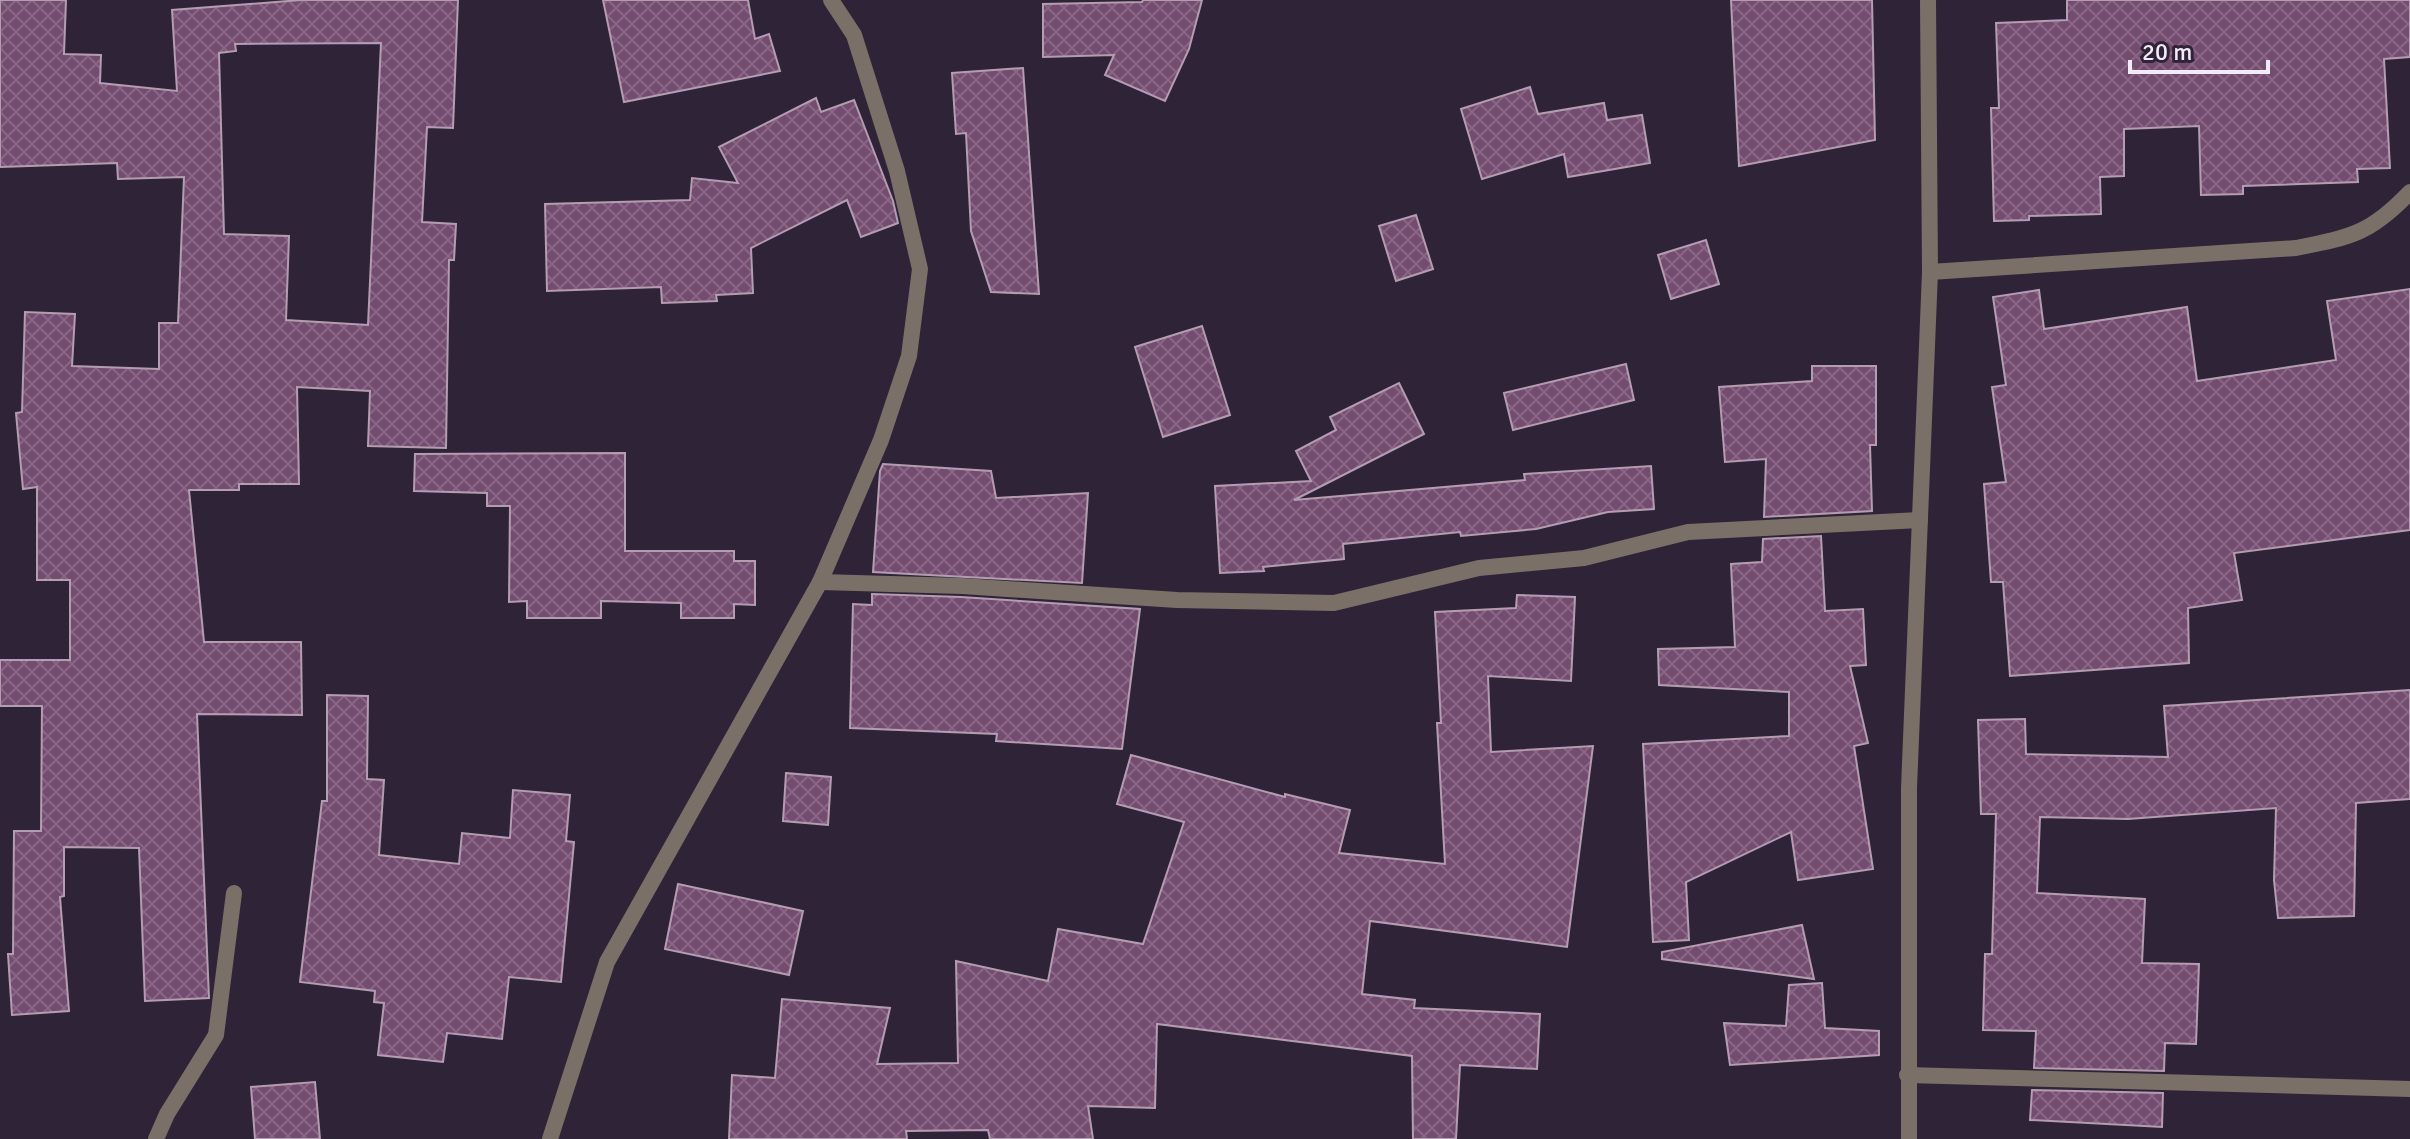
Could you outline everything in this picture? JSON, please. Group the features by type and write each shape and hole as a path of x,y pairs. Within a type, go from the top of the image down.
{"street":[{"path":"550,1139 607,962 820,582 881,440 909,356 920,269 897,171 854,35 831,0"},
{"path":"1909,1139 1909,788 1930,272 1928,0"},
{"path":"1930,272 2296,248 2347,238 2384,219 2410,192"},
{"path":"820,582 962,586 1177,600 1334,603 1479,568 1584,558 1688,532 1920,520"},
{"path":"156,1139 167,1114 216,1035 234,893"},
{"path":"1907,1075 2410,1089"}],"building":[{"path":"0,0 66,0 64,54 101,55 100,83 177,91 172,10 301,0 458,0 453,128 427,127 422,222 456,224 454,260 449,260 446,448 368,446 370,391 297,387 299,484 239,484 239,490 189,490 204,642 301,642 302,715 197,714 209,998 145,1001 139,848 64,847 64,896 60,897 69,1011 12,1015 8,954 13,954 14,831 41,831 42,706 0,706 0,660 70,660 70,580 37,580 37,487 23,489 16,413 22,412 25,312 75,314 72,366 159,369 159,323 178,323 184,177 118,179 117,163 0,167","holes":["381,43 368,325 286,320 289,236 224,234 219,53 236,51 235,44"]},
{"path":"603,0 748,0 755,39 769,34 780,71 624,102"},
{"path":"1202,0 1189,49 1165,101 1105,75 1114,55 1043,57 1043,4"},
{"path":"1731,0 1872,0 1875,140 1739,166"},
{"path":"2067,0 2410,0 2410,57 2384,59 2390,168 2357,169 2358,182 2243,186 2243,194 2201,195 2199,126 2124,129 2124,176 2100,177 2101,214 2029,216 2029,220 1994,221 1991,108 1999,108 1996,23 2067,20"},
{"path":"1023,68 1039,294 991,292 971,231 966,133 956,134 952,73"},
{"path":"1530,87 1538,114 1604,103 1607,120 1642,115 1650,163 1568,177 1564,154 1482,179 1461,109"},
{"path":"816,98 821,112 854,100 893,201 898,223 861,237 847,200 751,248 753,293 716,295 717,301 662,303 661,287 547,291 545,204 690,200 692,178 738,183 719,147"},
{"path":"1416,215 1433,269 1396,281 1379,226"},
{"path":"1706,240 1719,284 1671,299 1658,255"},
{"path":"2410,289 2410,530 2234,553 2242,600 2188,608 2189,663 2010,676 2003,582 1991,582 1984,484 2006,482 1992,387 2006,385 1993,297 2039,290 2044,329 2187,307 2197,381 2336,360 2327,301"},
{"path":"1202,326 1230,415 1163,437 1135,347"},
{"path":"1626,364 1634,400 1513,430 1504,393"},
{"path":"1812,366 1876,366 1876,445 1870,445 1872,511 1764,517 1766,459 1725,462 1719,387 1812,381"},
{"path":"1399,383 1424,434 1294,500 1525,480 1524,474 1651,466 1654,509 1608,512 1536,529 1461,536 1460,532 1343,544 1344,559 1263,567 1264,571 1220,573 1215,486 1311,481 1296,451 1336,430 1330,417"},
{"path":"625,453 625,551 734,551 734,561 755,561 755,605 734,604 734,618 681,618 681,603 601,601 601,618 527,618 527,601 509,602 510,506 487,506 487,493 414,491 415,454"},
{"path":"883,464 991,471 996,498 1088,493 1082,583 873,572"},
{"path":"1821,536 1825,611 1863,609 1866,665 1850,666 1868,743 1854,746 1873,869 1798,880 1791,832 1686,882 1689,940 1653,942 1643,744 1789,736 1789,692 1659,685 1658,649 1735,647 1731,564 1762,562 1763,539"},
{"path":"872,594 1140,609 1122,749 996,741 997,734 850,728 853,604 872,605"},
{"path":"1517,595 1575,597 1571,681 1488,676 1491,752 1593,746 1567,947 1370,921 1362,994 1415,1000 1414,1008 1540,1014 1537,1069 1460,1065 1456,1139 1413,1139 1412,1056 1157,1024 1155,1108 1088,1106 1093,1139 990,1139 988,1130 906,1131 907,1139 729,1139 732,1075 775,1078 782,999 890,1008 877,1064 958,1063 956,961 1048,981 1058,929 1143,944 1184,822 1117,804 1131,755 1285,797 1285,794 1350,810 1339,853 1445,864 1437,723 1441,723 1435,612 1516,608"},
{"path":"2410,690 2410,799 2356,803 2354,916 2278,918 2274,880 2276,808 2128,819 2040,817 2037,893 2145,899 2142,963 2199,964 2196,1044 2165,1043 2164,1071 2034,1068 2036,1031 1983,1030 1985,954 1992,954 1996,814 1981,814 1978,720 2025,719 2026,754 2168,757 2164,706"},
{"path":"327,695 368,696 367,779 384,780 379,855 459,864 462,833 510,838 513,790 570,795 566,841 574,842 561,982 509,977 502,1039 447,1033 443,1062 378,1055 384,1003 374,1002 375,991 300,982 322,801 327,801"},
{"path":"786,773 831,777 828,825 783,821"},
{"path":"678,884 803,911 789,975 665,949"},
{"path":"1802,925 1814,979 1662,959 1662,952"},
{"path":"1822,983 1825,1028 1879,1031 1879,1055 1730,1065 1724,1023 1786,1026 1789,985"},
{"path":"315,1082 320,1139 255,1139 251,1087"},
{"path":"2032,1090 2163,1093 2162,1127 2030,1120"}]}
